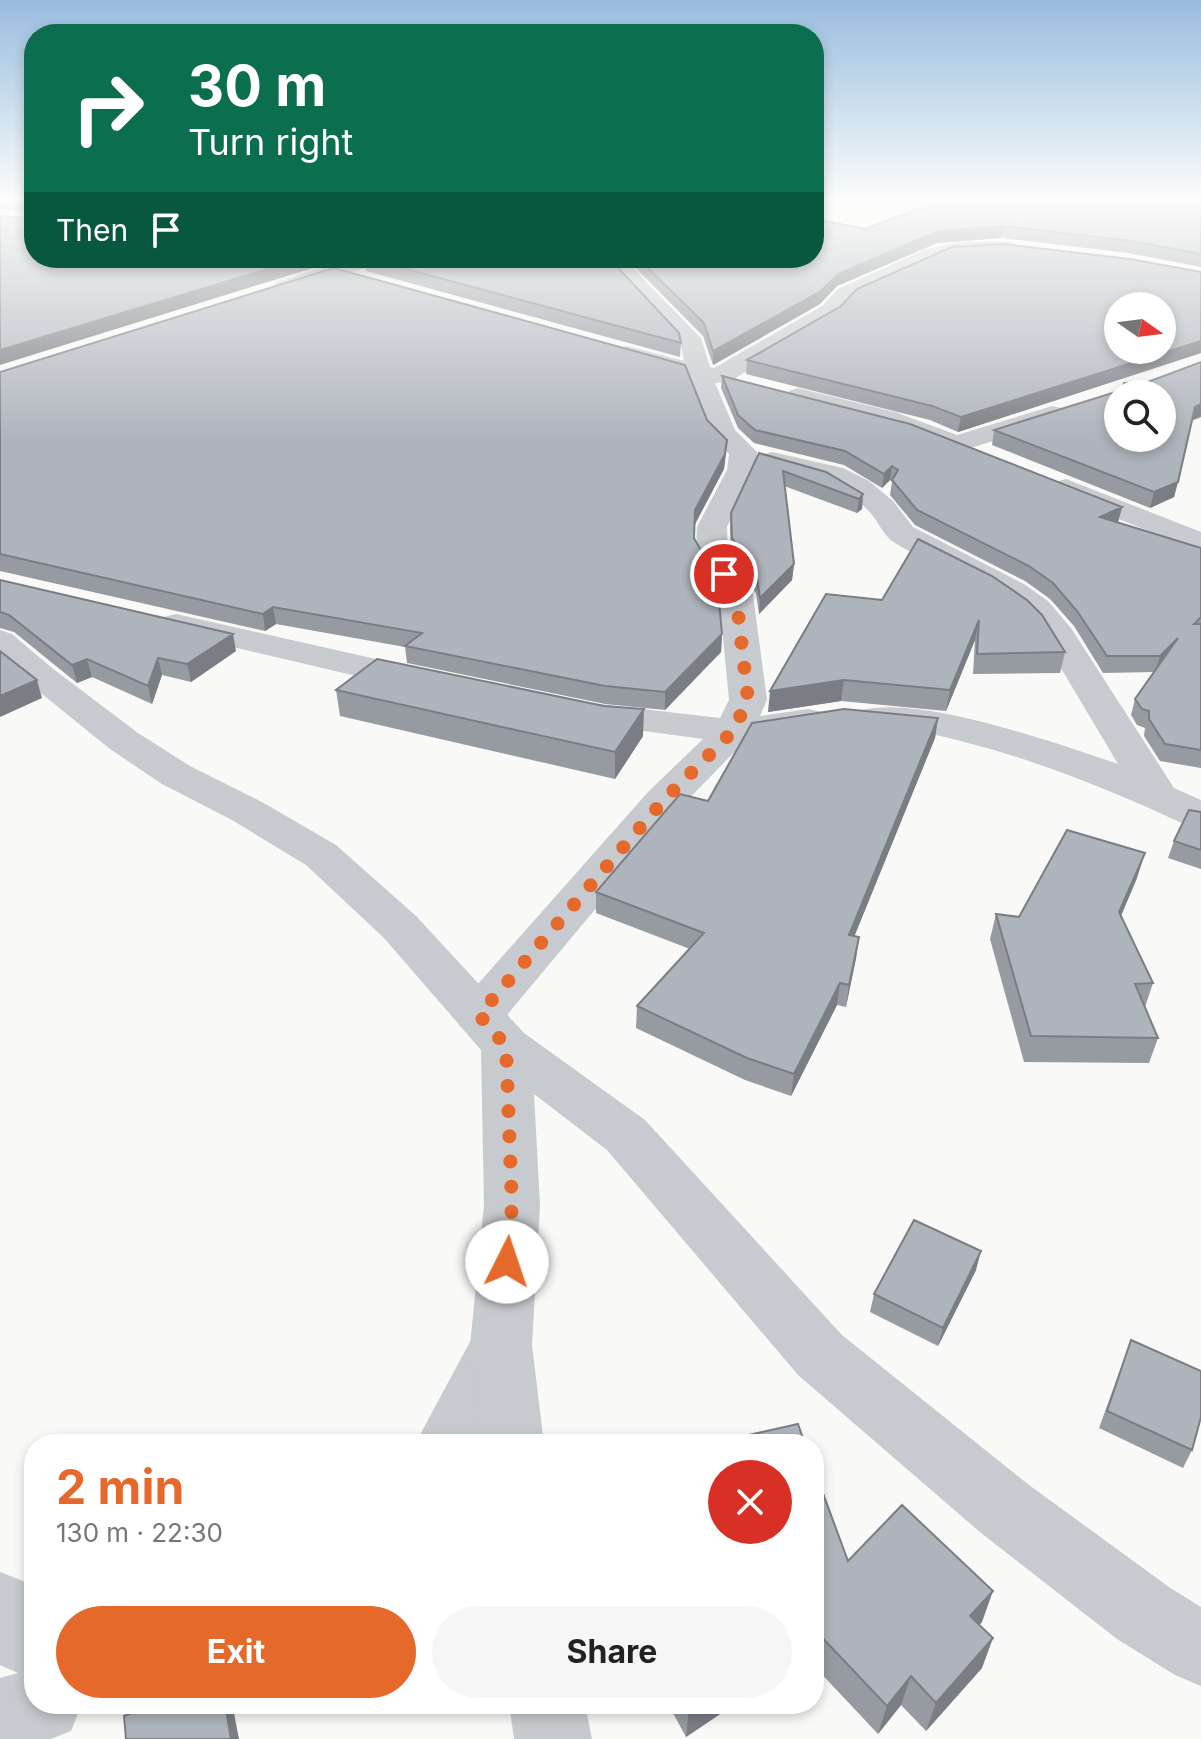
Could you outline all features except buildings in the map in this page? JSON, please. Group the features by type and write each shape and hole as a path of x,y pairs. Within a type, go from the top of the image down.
{"street":[{"path":"260,294 305,279"},
{"path":"373,279 377,283"},
{"path":"631,279 693,343 708,374 723,434 743,452 833,474 859,487 882,507 902,534 1012,591 1036,608 1054,628 1158,796"},
{"path":"708,374 830,311 846,294 878,279"},
{"path":"608,348 748,384"},
{"path":"779,391 886,418 1001,462"},
{"path":"958,444 1075,406"},
{"path":"510,1434 501,1345 512,1206 492,1030 663,801 733,731 748,700 736,595 712,554 712,527 741,470 743,452"},
{"path":"1044,479 1201,543"},
{"path":"151,618 453,688"},
{"path":"0,641 124,741 176,775 247,811 321,855 400,927 492,1030 626,1135 820,1355 1005,1509 1143,1613 1201,1649"},
{"path":"544,706 605,718 733,731 841,715 935,723 1109,774 1201,816"},
{"path":"453,1434 501,1345"},
{"path":"0,1608 24,1638"},
{"path":"0,1716 24,1709"},
{"path":"549,1714 553,1739"}],"route":[{"path":"507,1262 512,1206 506,1046 479,1015 663,801 733,731 748,700 736,595 724,574"}]}
